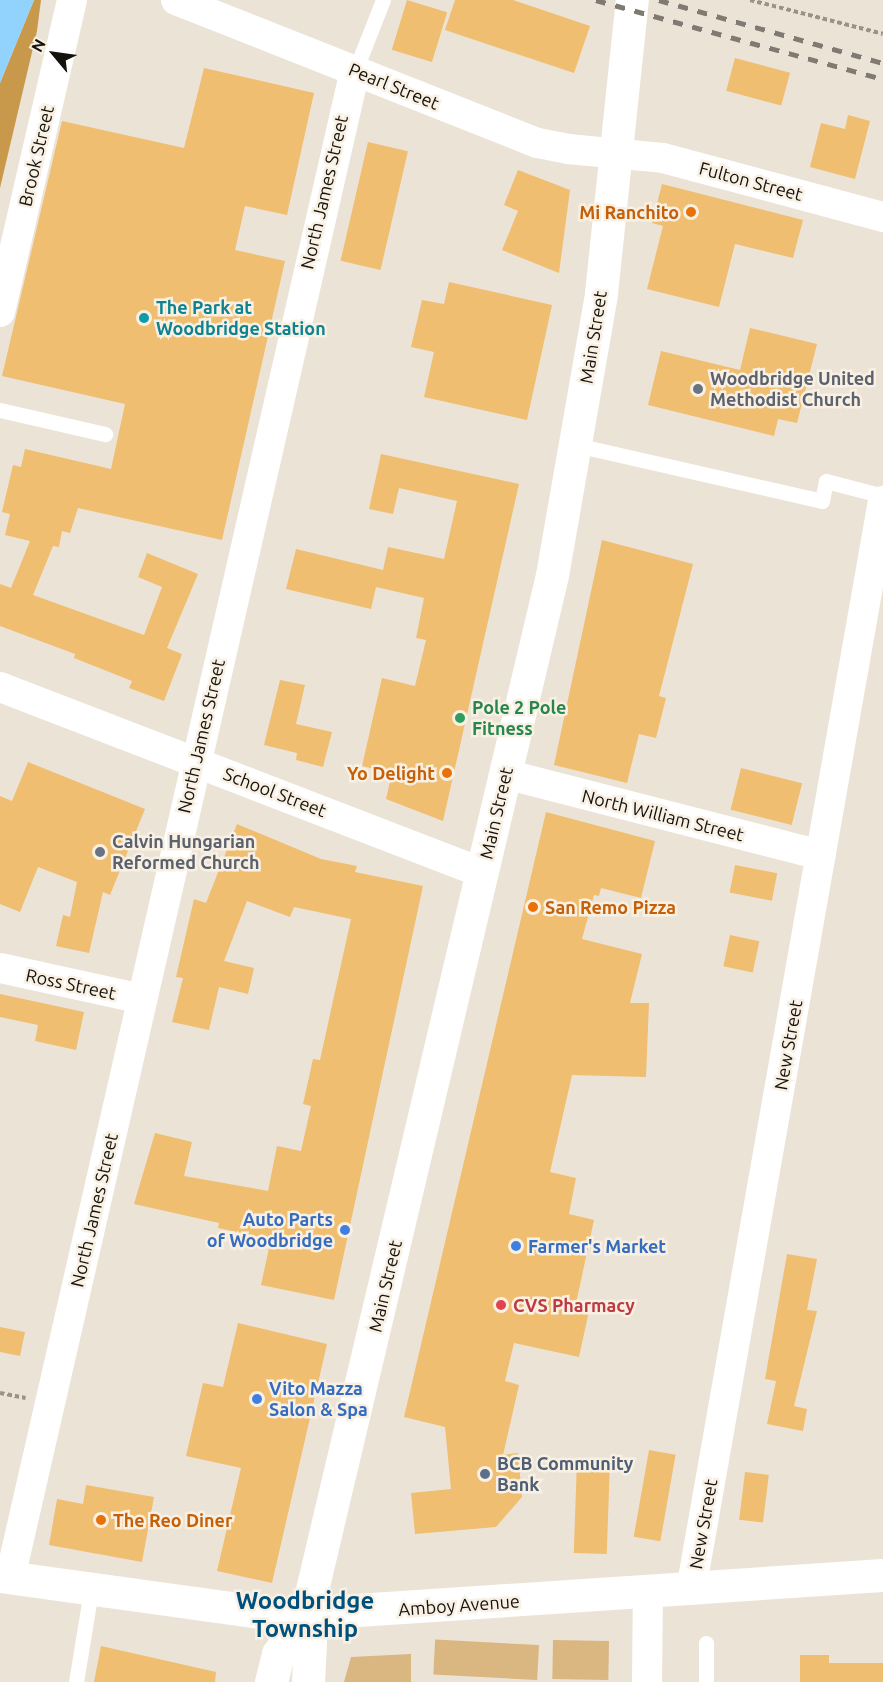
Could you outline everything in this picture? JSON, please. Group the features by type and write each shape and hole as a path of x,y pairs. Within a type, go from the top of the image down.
{"main road":[{"name":"Main Street","path":"308,1682 310,1642 306,1615 552,575 601,293 632,0"},
{"name":"Amboy Avenue","path":"5,1577 259,1614 306,1615 883,1575"},
{"name":"Main Street","path":"271,1682 278,1654 306,1615"}],"street":[{"name":"Brook Street","path":"0,312 72,0"},
{"name":"Pearl Street","path":"176,0 538,142 617,153"},
{"name":"North James Street","path":"5,1577 142,999 195,760 355,71"},
{"name":"Fulton Street","path":"617,153 663,158 883,217"},
{"name":"New Street","path":"691,1590 883,501"},
{"name":"School Street","path":"0,687 195,760 483,873"},
{"name":"North William Street","path":"505,774 821,855"},
{"name":"Ross Street","path":"0,968 142,999"},
{"path":"647,1682 648,1593"}],"lane":[{"path":"355,71 382,0"},
{"path":"0,410 105,434"},
{"path":"576,445 822,501 826,481 883,496"},
{"path":"76,1682 91,1590"},
{"path":"706,1643 706,1682"}],"path":[{"path":"750,0 883,34"}],"shaded area":[{"path":"34,0 41,0 37,31 0,188 0,83"},
{"path":"435,1640 539,1645 537,1680 433,1675"},
{"path":"553,1640 609,1641 608,1680 552,1679"},
{"path":"411,1654 411,1682 344,1682 351,1657"}],"water":[{"path":"0,0 34,0 0,83"}],"building":[{"path":"407,0 447,12 432,62 392,50"},
{"path":"455,0 513,0 590,26 574,73 445,30"},
{"path":"735,58 790,73 781,106 726,91"},
{"name":"The Park at Woodbridge Station","path":"204,68 314,93 287,215 245,206 235,250 285,261 222,540 78,508 70,533 62,531 59,547 53,546 33,595 144,635 162,587 138,577 147,553 198,574 167,648 182,654 164,701 129,688 132,681 74,658 75,654 0,626 0,584 11,588 30,541 5,535 10,514 2,512 13,465 21,467 25,449 111,469 125,404 2,376 62,121 184,148"},
{"path":"848,115 870,121 855,179 810,167 821,123 845,129"},
{"path":"368,142 408,151 381,270 341,261"},
{"path":"518,170 570,190 559,273 502,250 518,211 504,205"},
{"path":"662,184 803,220 793,258 735,244 719,307 647,289 663,226 652,223"},
{"path":"449,282 552,305 527,420 424,397 434,352 411,347 422,300 444,304"},
{"path":"750,328 817,344 797,423 778,419 774,436 648,405 661,351 740,370"},
{"path":"381,454 519,484 443,821 386,799 392,773 362,766 382,678 415,686 426,640 416,638 424,598 376,587 371,609 286,589 296,549 383,570 388,547 444,559 457,501 399,488 393,514 369,509"},
{"path":"602,540 693,564 659,696 666,698 656,738 639,734 627,783 554,765"},
{"path":"280,680 305,685 296,724 332,732 323,767 296,760 297,753 264,745"},
{"name":"Calvin Hungarian Reformed Church","path":"28,762 145,809 110,895 103,892 89,953 56,946 63,915 70,917 77,882 38,867 20,912 0,904 0,796 12,801"},
{"path":"741,768 802,783 792,825 731,810"},
{"path":"546,812 655,841 641,898 601,888 599,896 594,895 582,939 642,954 630,1003 649,1003 646,1077 572,1075 550,1172 576,1178 569,1214 594,1220 575,1308 589,1311 579,1357 514,1343 505,1381 519,1385 503,1455 518,1453 522,1497 496,1527 415,1534 411,1493 451,1489 445,1427 404,1417"},
{"path":"237,824 321,859 357,866 355,872 423,886 334,1300 261,1285 271,1239 218,1228 219,1223 134,1204 155,1133 192,1142 184,1176 268,1191 277,1146 301,1151 311,1106 303,1104 313,1059 320,1060 351,919 294,907 290,917 247,901 224,961 254,968 248,994 219,987 209,1030 172,1022 183,978 176,977 194,899 206,903"},
{"path":"735,865 777,873 772,901 730,892"},
{"path":"730,935 759,941 753,973 723,966"},
{"path":"0,994 84,1012 76,1050 35,1041 38,1025 0,1017"},
{"path":"787,1254 817,1259 807,1310 817,1311 794,1406 807,1409 803,1431 767,1424 776,1381 765,1379"},
{"path":"238,1323 327,1344 272,1583 217,1571 241,1468 186,1456 203,1383 223,1387"},
{"path":"0,1327 25,1332 20,1356 0,1352"},
{"path":"649,1450 676,1455 660,1541 634,1537"},
{"path":"577,1460 610,1461 607,1554 574,1553"},
{"path":"745,1472 769,1475 763,1523 739,1520"},
{"name":"The Reo Diner","path":"86,1485 154,1497 142,1562 49,1545 57,1499 83,1504"},
{"path":"101,1646 216,1672 215,1682 94,1682"},
{"path":"800,1655 829,1655 829,1663 883,1663 883,1682 800,1682"}],"railway":[{"path":"596,0 883,79"},
{"path":"659,0 883,63"}],"place":[{"name":"Mi Ranchito","path":"691,212"},
{"name":"The Park at Woodbridge Station","path":"144,318"},
{"name":"Woodbridge United Methodist Church","path":"698,389"},
{"name":"Pole 2 Pole Fitness","path":"460,718"},
{"name":"Yo Delight","path":"447,773"},
{"name":"Calvin Hungarian Reformed Church","path":"100,852"},
{"name":"San Remo Pizza","path":"533,907"},
{"name":"Auto Parts of Woodbridge","path":"345,1230"},
{"name":"Farmer's Market","path":"516,1246"},
{"name":"CVS Pharmacy","path":"501,1305"},
{"name":"Vito Mazza Salon & Spa","path":"257,1399"},
{"name":"BCB Community Bank","path":"485,1474"},
{"name":"The Reo Diner","path":"101,1520"}],"district":[{"name":"Woodbridge Township","path":"305,1615"}]}
